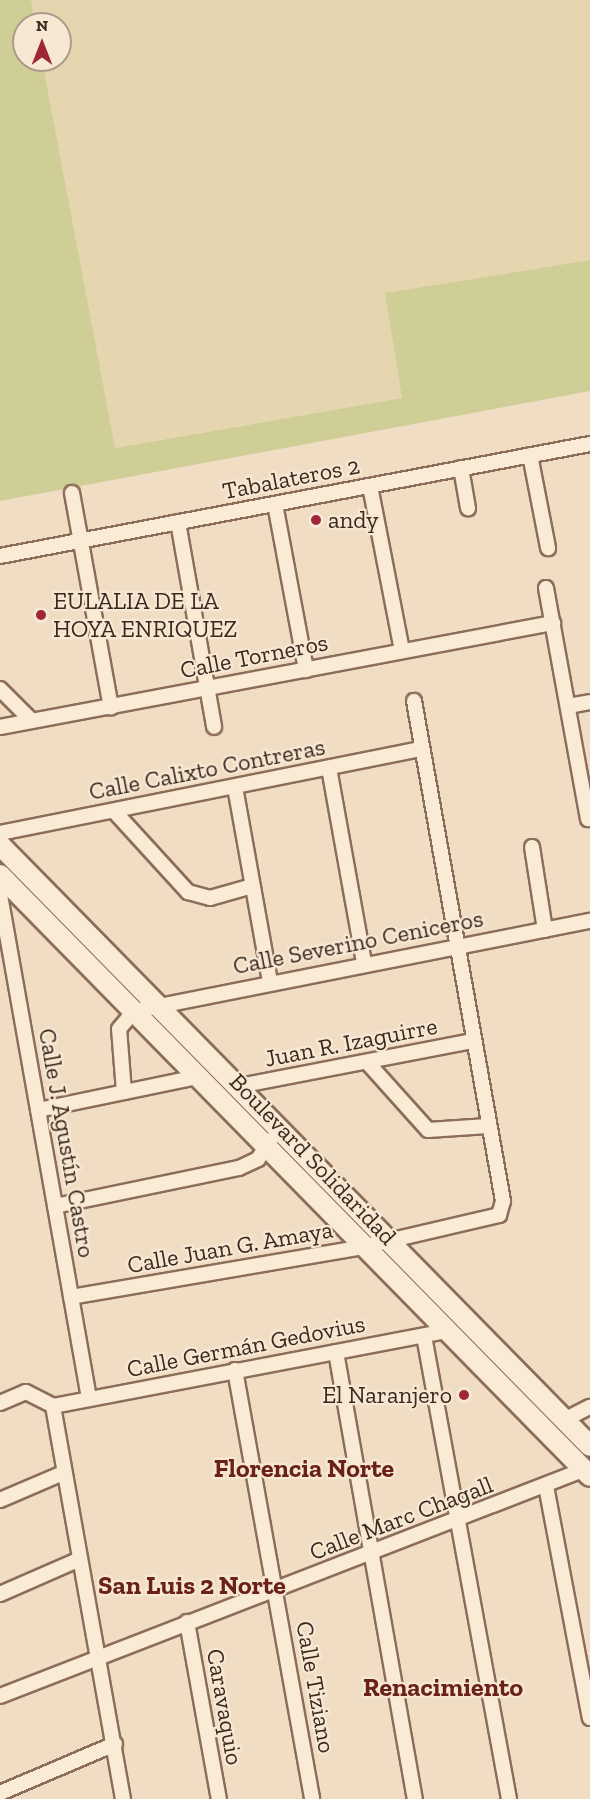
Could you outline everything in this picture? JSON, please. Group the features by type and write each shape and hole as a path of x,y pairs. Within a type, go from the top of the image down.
{"main road":[{"name":"Boulevard Solidaridad","path":"0,845 160,1004 387,1239 587,1473"},
{"name":"Boulevard Solidaridad","path":"0,875 362,1247 448,1331 564,1420 590,1446"}],"street":[{"name":"Tabalateros 2","path":"0,556 590,444"},
{"path":"530,455 548,548"},
{"path":"460,468 468,508"},
{"path":"370,486 402,651"},
{"path":"72,493 111,707"},
{"path":"275,504 306,670"},
{"path":"178,522 214,727"},
{"path":"546,588 588,819"},
{"name":"Calle Torneros","path":"0,727 553,623"},
{"path":"0,689 32,721"},
{"path":"367,1062 428,1130 488,1126 453,947 414,701"},
{"path":"568,705 590,702"},
{"name":"Calle Calixto Contreras","path":"0,833 422,749"},
{"path":"329,768 364,963"},
{"path":"235,787 270,981"},
{"path":"114,811 188,892 210,898 252,886"},
{"path":"532,847 545,930"},
{"name":"Calle J. Agustín Castro","path":"0,895 89,1398"},
{"name":"Calle Severino Ceniceros","path":"134,1011 270,981 590,921"},
{"path":"124,1092 119,1029 134,1011"},
{"name":"Juan R. Izaguirre","path":"240,1086 472,1041"},
{"path":"38,1110 198,1077"},
{"name":"Calle Juan G. Amaya","path":"71,1297 362,1247 387,1239 495,1219 502,1201 488,1126"},
{"path":"55,1206 240,1168 266,1149 279,1127"},
{"name":"Calle Germán Gedovius","path":"52,1406 448,1331"},
{"path":"424,1336 508,1799"},
{"path":"336,1352 415,1799"},
{"name":"Calle Tiziano","path":"235,1370 312,1799"},
{"path":"0,1403 33,1393 52,1406 115,1744 123,1799"},
{"path":"564,1420 590,1407"},
{"path":"0,1500 63,1473"},
{"name":"Calle Marc Chagall","path":"0,1696 187,1622 546,1486 587,1473"},
{"path":"546,1486 590,1718"},
{"path":"0,1594 80,1559"},
{"name":"Caravaquio","path":"187,1622 219,1799"},
{"path":"0,1793 115,1744"}],"shaded area":[{"path":"0,0 31,0 33,12 12,12 12,72 44,72 115,448 402,398 385,293 590,260 590,391 0,501"},
{"path":"31,0 590,0 590,260 386,293 402,398 114,448 44,72 72,72 72,12 33,12"}],"place":[{"name":"andy","path":"316,520"},
{"name":"EULALIA DE LA HOYA ENRIQUEZ","path":"41,615"},
{"name":"El Naranjero","path":"464,1395"}],"district":[{"name":"Florencia Norte","path":"304,1469"},
{"name":"San Luis 2 Norte","path":"192,1586"},
{"name":"Renacimiento","path":"443,1688"}]}
